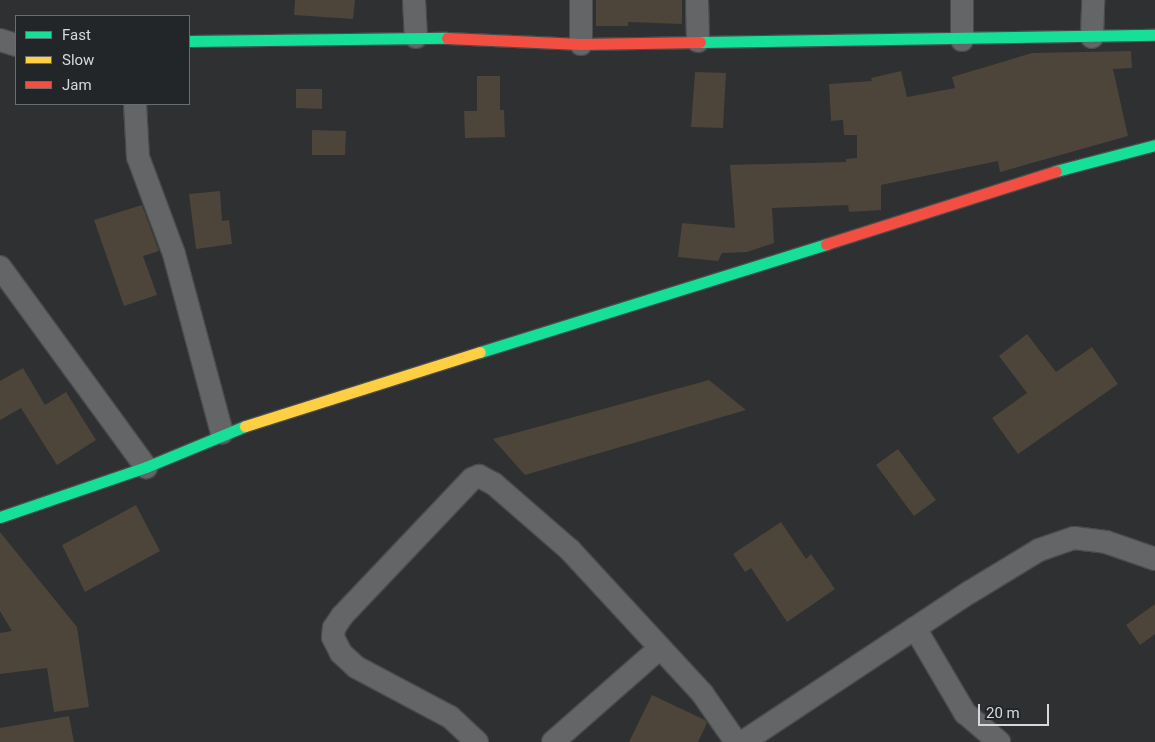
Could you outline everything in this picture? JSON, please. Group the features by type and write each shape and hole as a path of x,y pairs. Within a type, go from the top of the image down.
{"street":[{"path":"414,0 416,37"},
{"path":"581,0 581,44"},
{"path":"697,0 698,41"},
{"path":"962,0 962,40"},
{"path":"1092,36 1093,0"},
{"path":"190,41 416,37 581,44 698,41 962,40 1155,35"},
{"path":"0,40 15,45"},
{"path":"135,105 138,157 174,254 222,432"},
{"path":"0,517 146,467 222,432 1057,171 1155,145"},
{"path":"0,267 146,467"},
{"path":"477,742 450,717 356,667 341,653 333,637 334,628 342,616 472,479 486,478 570,550 702,693 736,742"},
{"path":"743,742 915,628 1039,550 1074,538 1106,542 1155,559"},
{"path":"915,628 965,713 999,742"},
{"path":"552,742 660,648"}],"building":[{"path":"295,0 355,0 353,19 294,15"},
{"path":"596,0 682,0 682,24 628,22 628,26 596,26"},
{"path":"1131,51 1132,68 1113,69 1128,136 1000,172 998,161 881,185 881,210 849,212 848,205 772,208 774,243 747,252 722,253 718,261 678,257 682,223 735,228 730,165 846,162 846,159 857,158 857,135 844,135 843,120 831,121 829,84 872,81 871,78 901,71 907,97 955,88 952,77 1032,53"},
{"path":"695,72 726,73 723,128 691,127"},
{"path":"477,76 500,76 500,110 504,110 505,137 465,138 464,111 477,111"},
{"path":"296,89 322,89 322,109 296,108"},
{"path":"312,130 346,131 345,155 312,155"},
{"path":"220,191 222,221 229,220 232,244 196,249 189,194"},
{"path":"142,205 159,251 143,256 157,295 124,306 94,220"},
{"path":"1027,334 1056,372 1092,347 1118,384 1018,454 992,418 1027,393 999,356"},
{"path":"23,368 45,405 66,392 96,440 57,465 21,408 0,420 0,381"},
{"path":"709,380 746,410 525,475 493,439"},
{"path":"898,449 936,500 914,516 876,465"},
{"path":"136,505 160,551 85,592 62,545"},
{"path":"781,522 806,559 811,554 835,589 787,622 751,568 745,572 733,554"},
{"path":"0,532 77,627 89,707 54,712 47,668 0,674 0,633 12,631 0,611"},
{"path":"1155,604 1155,634 1140,645 1126,625"},
{"path":"652,695 705,720 707,723 698,742 629,742"},
{"path":"69,716 74,742 0,742 0,728"}],"traffic: fast":[{"path":"700,42 1155,35"},
{"path":"190,41 447,38"},
{"path":"1056,171 1155,145"},
{"path":"480,352 826,244"},
{"path":"0,517 146,467 245,426"}],"traffic: slow":[{"path":"245,426 480,352"}],"traffic: jam":[{"path":"447,38 581,44 700,42"},
{"path":"826,244 1056,171"}]}
